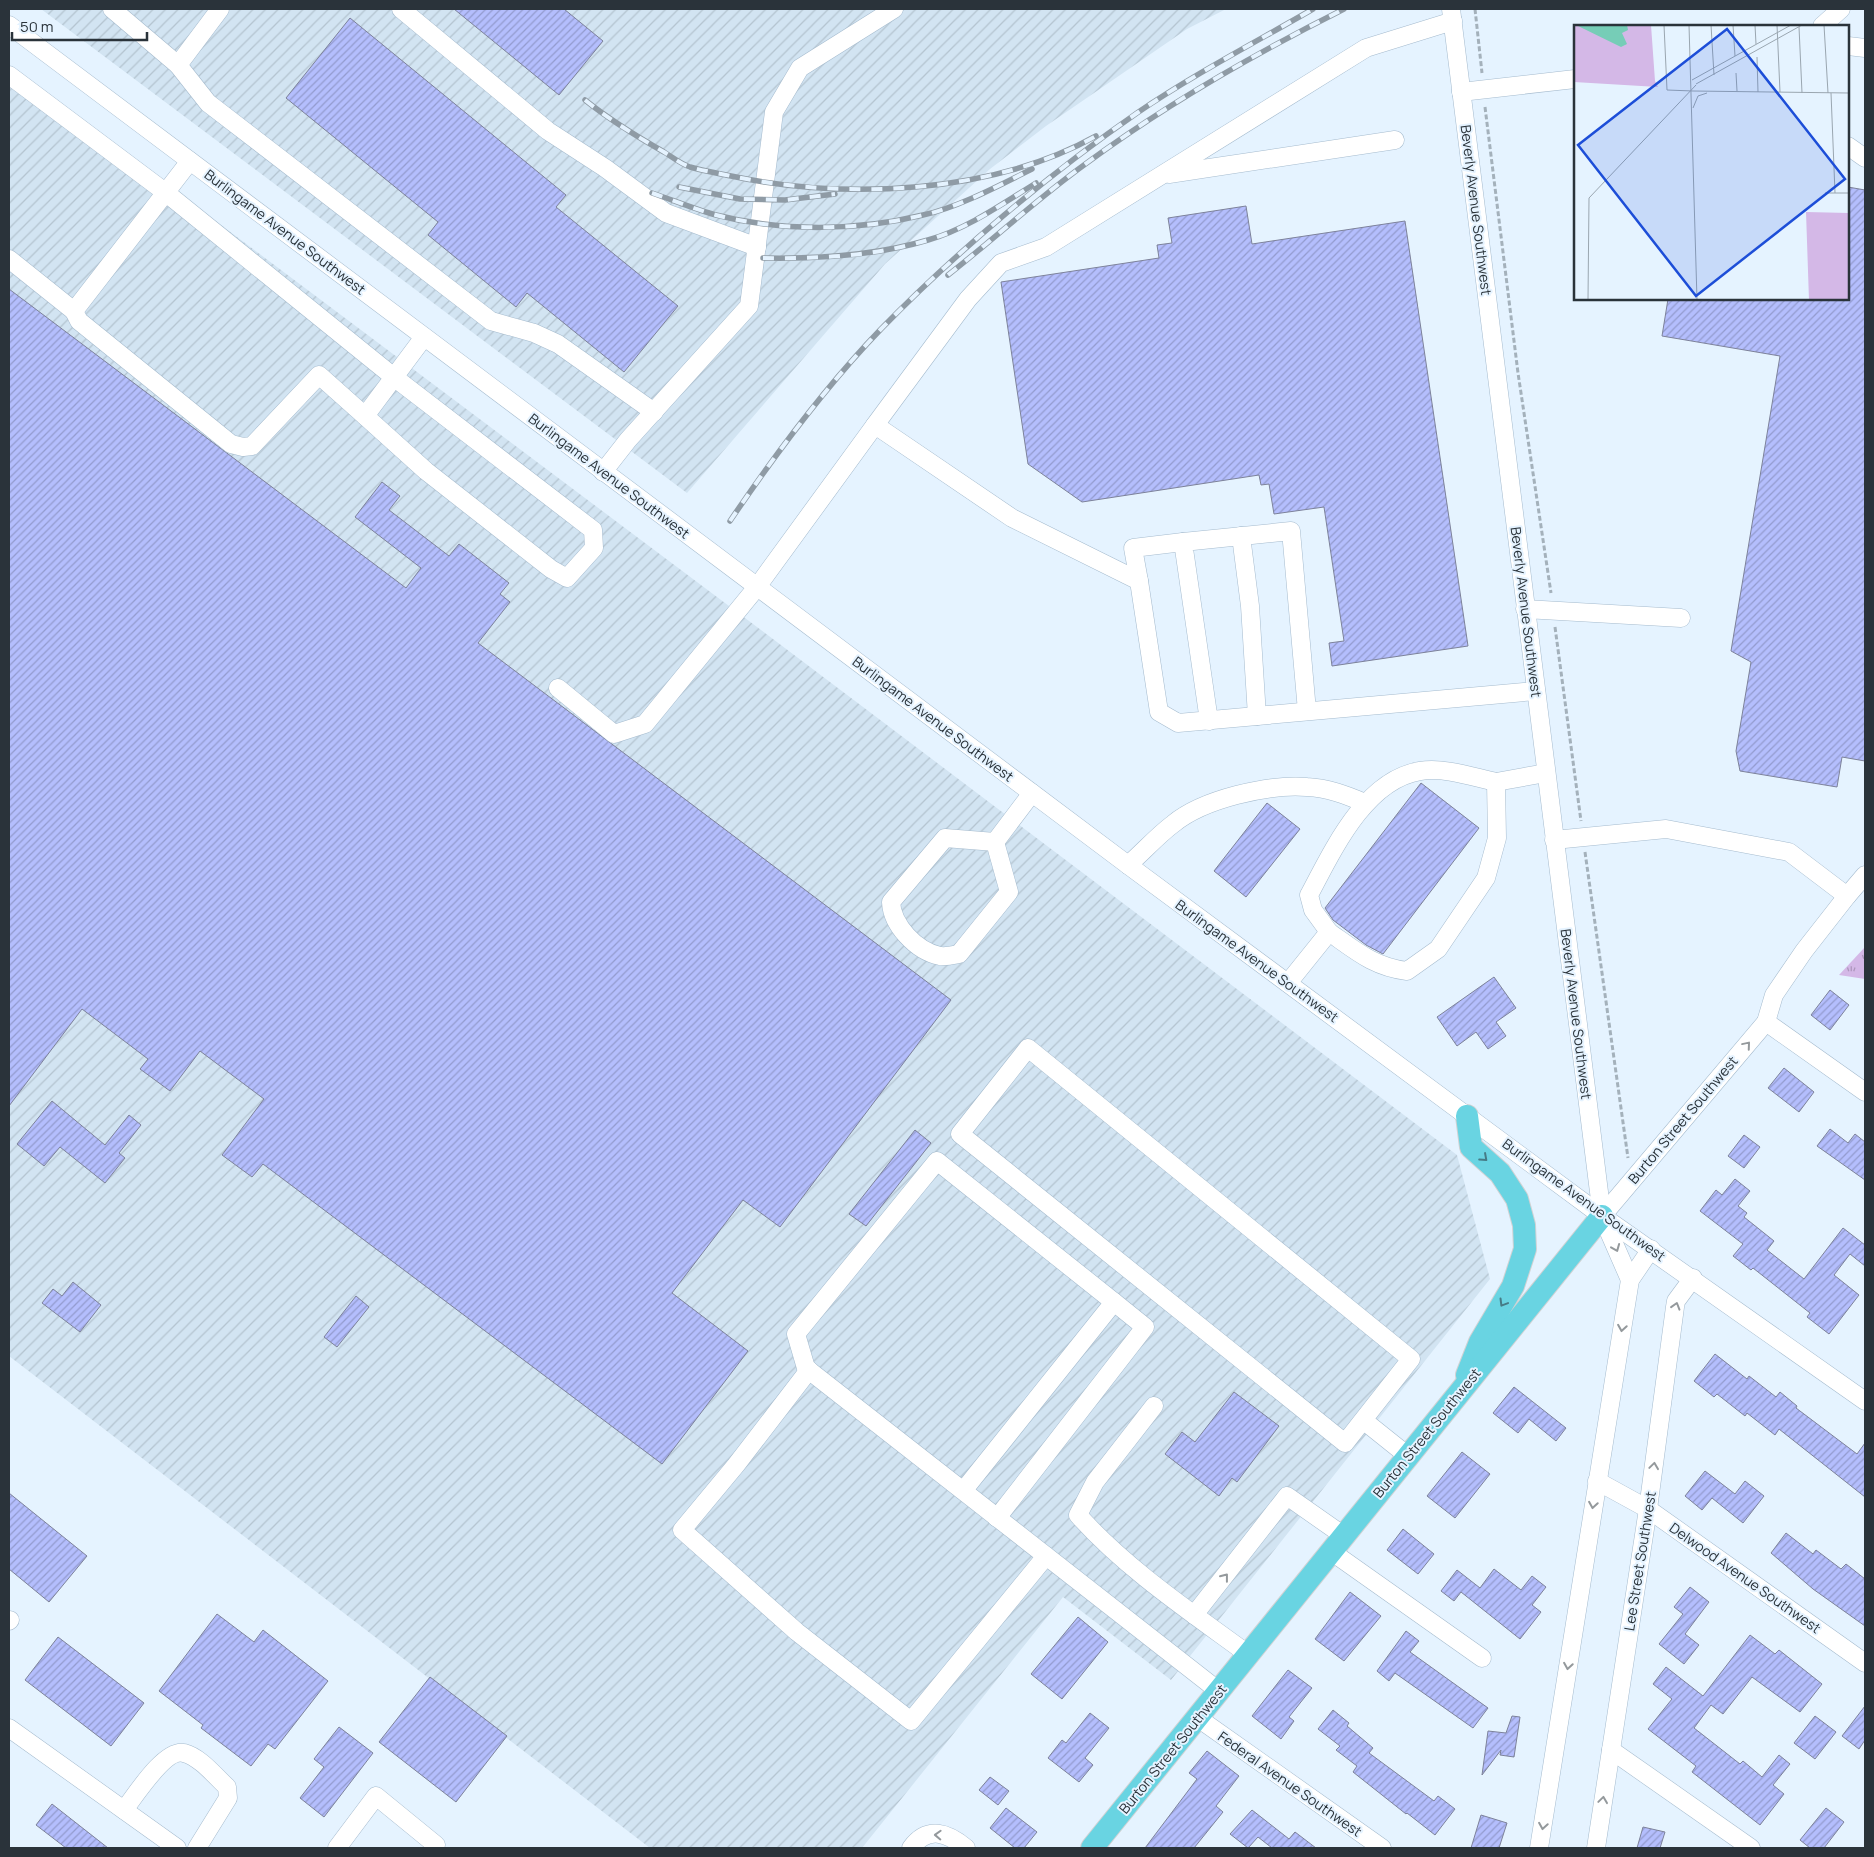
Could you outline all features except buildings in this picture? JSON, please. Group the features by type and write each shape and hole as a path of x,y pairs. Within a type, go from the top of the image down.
{"main road":[{"path":"1459,1394 1480,1342 1513,1286 1526,1249 1524,1225 1517,1199 1500,1174 1471,1147 1467,1116"},
{"name":"Burton Street Southwest","path":"1092,1848 1220,1692 1602,1216"}],"street":[{"path":"112,9 178,65 208,103 491,321 534,333 558,344 654,412"},
{"path":"178,65 220,9"},
{"path":"401,9 548,131 606,168 666,213 757,247"},
{"path":"604,472 654,412 750,306 774,112 800,68 894,9"},
{"path":"1823,25 1841,9"},
{"path":"558,688 614,734 645,724 757,587 968,299 1001,263 1046,247 1366,48 1452,15"},
{"name":"Beverly Avenue Southwest","path":"1452,15 1602,1216"},
{"name":"Burlingame Avenue Southwest","path":"9,25 1128,866 1602,1216 1652,1249 1865,1401"},
{"path":"1849,46 1865,48"},
{"path":"9,75 165,192 395,378 593,530 594,548 568,578 550,568 426,471 319,374 252,446 243,447 232,444 79,321 74,311 9,259"},
{"path":"1462,92 1574,79"},
{"path":"1162,175 1395,140"},
{"path":"1849,147 1865,158"},
{"path":"74,311 190,161"},
{"path":"365,416 424,337"},
{"path":"875,425 1012,518 1139,581"},
{"path":"1307,711 1291,531 1133,548 1159,712 1178,723 1536,691"},
{"path":"1241,536 1250,606 1257,716"},
{"path":"1184,542 1209,721"},
{"path":"1525,609 1681,618"},
{"path":"1496,782 1497,838 1486,878 1438,949 1407,972 1387,969 1362,955 1329,932 1313,910 1309,895 1328,859 1365,803 1396,778 1422,770 1454,773 1496,782 1546,773"},
{"path":"1128,866 1174,823 1215,800 1262,791 1306,786 1337,792 1365,803"},
{"path":"995,842 1032,793"},
{"path":"1554,840 1666,829 1789,852 1847,896"},
{"path":"945,838 995,842 1010,892 959,954 941,956 925,949 901,930 892,914 891,902 945,838"},
{"path":"1865,875 1804,951 1774,995 1766,1022 1865,1092"},
{"path":"1288,983 1329,932"},
{"name":"Burton Street Southwest","path":"1602,1216 1766,1022"},
{"path":"1028,1048 1411,1360 1364,1420 1344,1443 960,1134 1028,1048"},
{"path":"997,1518 1146,1327 937,1162 796,1334 806,1368 997,1518 1220,1692"},
{"path":"1602,1216 1630,1280"},
{"path":"1539,1848 1630,1280 1652,1249"},
{"name":"Lee Street Southwest","path":"1596,1848 1648,1509 1675,1307 1678,1298 1693,1278"},
{"path":"963,1491 1114,1302"},
{"path":"809,1370 736,1465 682,1530 797,1632 911,1721 1046,1556"},
{"path":"1154,1406 1095,1482 1078,1515 1098,1536 1194,1615 1249,1655"},
{"path":"1364,1420 1408,1456"},
{"name":"Delwood Avenue Southwest","path":"1597,1481 1648,1509 1865,1663"},
{"path":"1194,1615 1287,1496 1338,1544 1482,1658"},
{"name":"Federal Avenue Southwest","path":"1198,1718 1382,1848"},
{"path":"9,1728 177,1848"},
{"path":"1611,1750 1751,1848"},
{"path":"124,1810 162,1761 174,1754 184,1752 200,1762 227,1787 228,1798 196,1848"},
{"path":"337,1848 376,1796 436,1845"},
{"path":"911,1848 916,1842 929,1834 941,1833 952,1836 966,1848"}],"path":[{"path":"1475,9 1518,373 1629,1161"}],"shaded area":[{"path":"41,9 1226,9 1187,29 1046,126 990,169 885,264 687,493"},
{"path":"9,66 1457,1155 1490,1279 1171,1680 1063,1597 862,1848 650,1848 9,1356"}],"green space":[{"path":"1865,947 1865,979 1839,975"}],"railway":[{"path":"730,521 764,472 840,374 881,329 971,243 1070,162 1137,113 1202,72 1313,9"},
{"path":"948,275 1032,205 1146,122 1244,62 1344,9"},
{"path":"585,100 623,128 690,167 775,184 822,188 918,187 965,180 1011,170 1055,155 1096,136"},
{"path":"652,193 708,213 741,221 793,227 846,227 898,220 936,212 978,195 1032,169"},
{"path":"763,258 805,258 867,253 928,240 970,223 1036,183"},
{"path":"679,187 740,199 785,200 835,194"}]}
